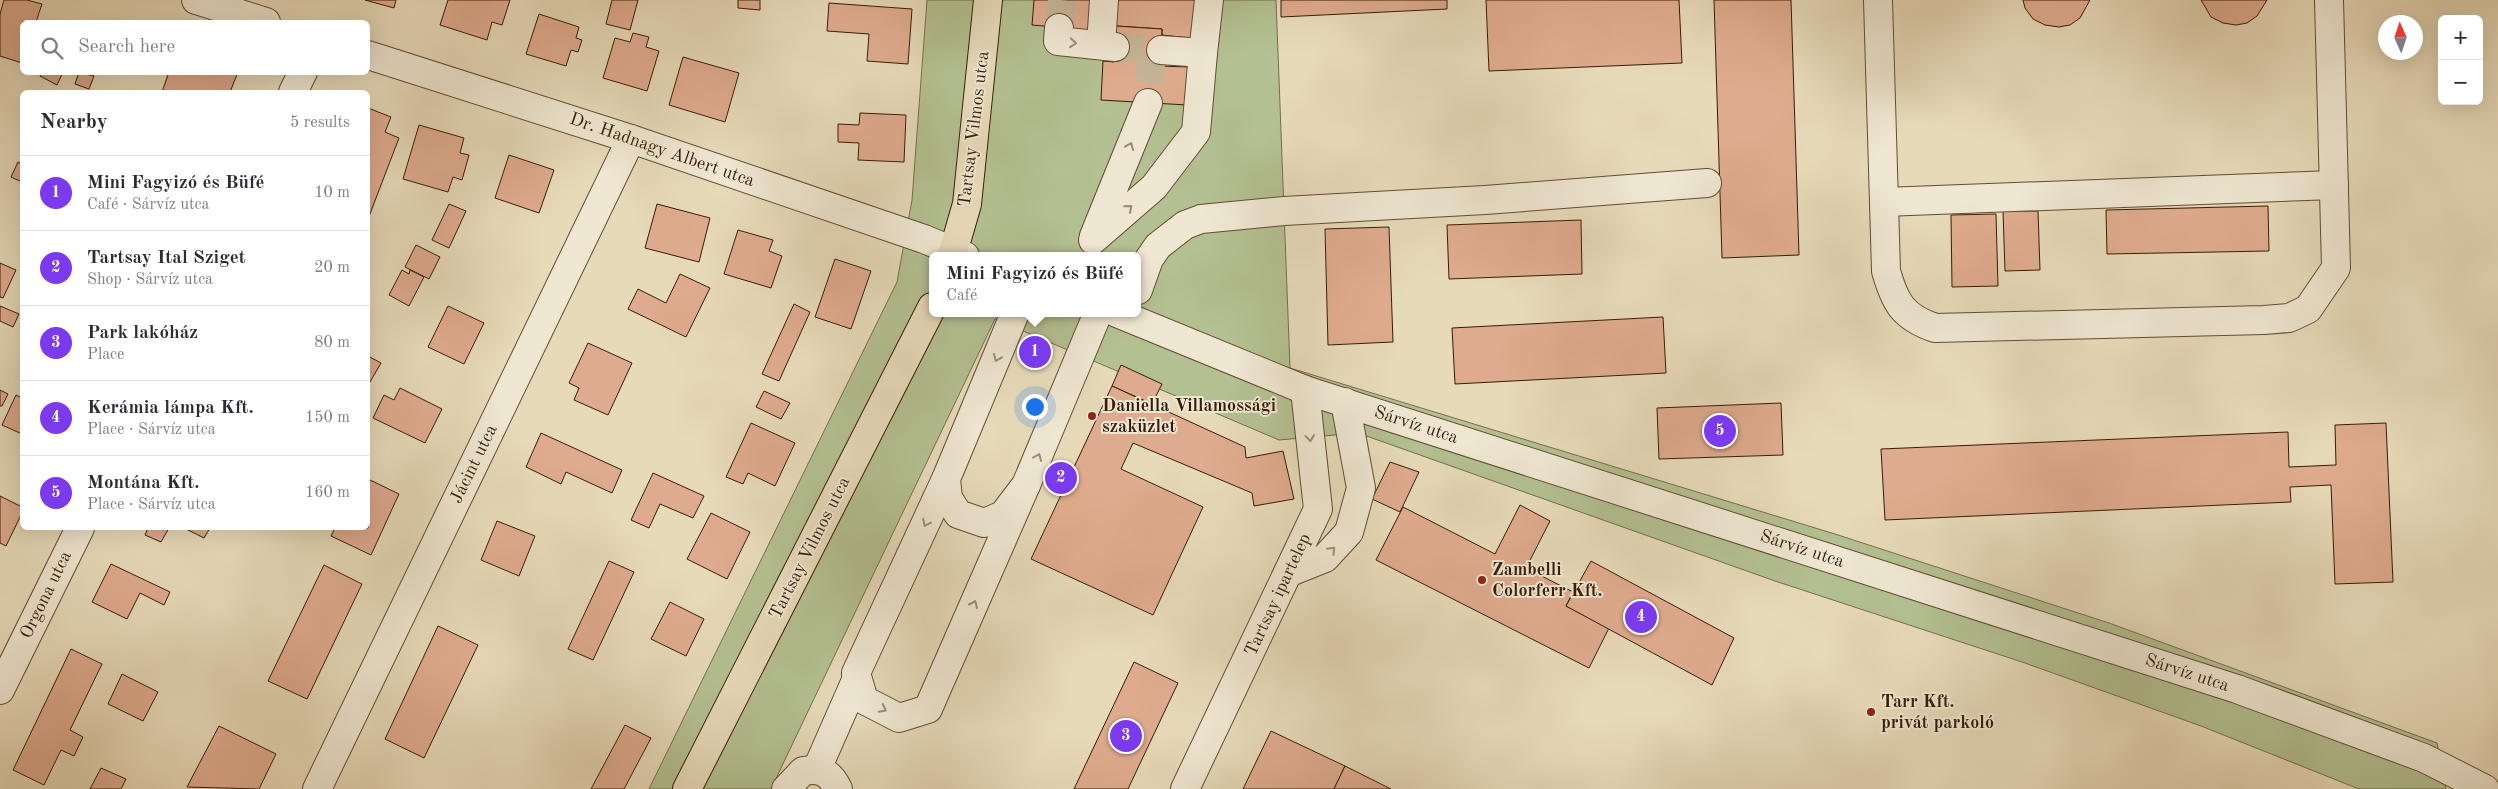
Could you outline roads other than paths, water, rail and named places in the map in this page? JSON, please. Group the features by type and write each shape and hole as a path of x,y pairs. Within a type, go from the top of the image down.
{"main road":[{"name":"Tartsay Vilmos utca","path":"957,252 966,204 988,0"},
{"name":"Tartsay Vilmos utca","path":"687,789 929,313"}],"street":[{"path":"196,0 260,20"},
{"path":"1059,28 1058,41 1108,46 1104,0"},
{"path":"1089,248 1154,187 1196,132 1208,0"},
{"path":"1878,0 1886,271 1892,293 1904,312 1919,322 1935,328 2264,320 2289,318 2308,309 2336,268 2329,0"},
{"path":"1161,50 1203,53"},
{"name":"Dr. Hadnagy Albert utca","path":"370,56 632,139 951,252"},
{"path":"294,90 301,75"},
{"path":"1089,248 1148,103"},
{"name":"Jácint utca","path":"317,789 632,139"},
{"path":"1141,281 1149,258 1158,246 1185,225 1201,220 1284,211 1485,200 1707,183"},
{"path":"1884,202 2334,185"},
{"path":"1013,317 946,478 856,673 864,700 899,718 928,709 1026,485 1096,317"},
{"name":"Sárvíz utca","path":"1129,317 1305,390 2237,689 2424,758 2485,789"},
{"name":"Tartsay ipartelep","path":"1185,789 1318,510 1305,390"},
{"path":"1290,572 1325,558 1349,532 1361,488 1345,402"},
{"path":"946,478 948,498 958,514 984,523 1003,515 1026,485"},
{"name":"Orgona utca","path":"0,690 79,530"},
{"path":"817,769 857,678"},
{"path":"786,789 802,771 817,769 826,772 838,789"}],"tunnel":[{"path":"1059,28 1062,0"},
{"path":"1115,47 1152,50 1148,103"}],"place":[{"name":"Mini Fagyizó és Büfé","path":"1035,352"},
{"name":"Daniella Villamossági szaküzlet","path":"1092,416"},
{"name":"Montána Kft.","path":"1720,431"},
{"name":"Tartsay Ital Sziget","path":"1061,478"},
{"name":"Zambelli Colorferr Kft.","path":"1482,580"},
{"name":"Kerámia lámpa Kft.","path":"1641,617"},
{"name":"Tarr Kft. privát parkoló","path":"1871,712"},
{"name":"Park lakóház","path":"1126,736"}]}
